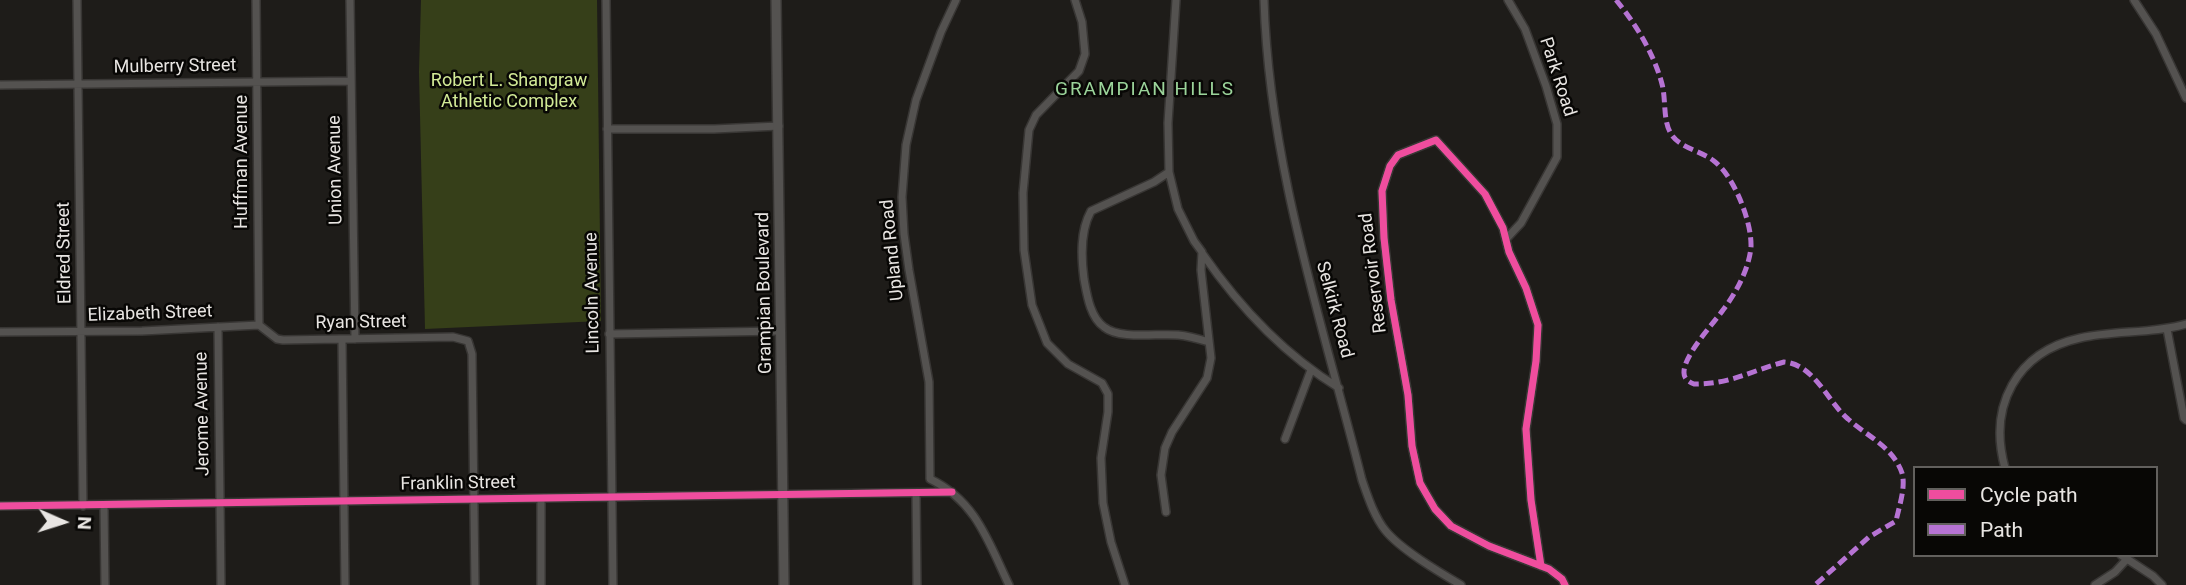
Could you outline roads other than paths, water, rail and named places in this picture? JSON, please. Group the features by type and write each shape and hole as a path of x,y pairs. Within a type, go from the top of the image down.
{"street":[{"name":"Eldred Street","path":"77,0 83,506"},
{"name":"Huffman Avenue","path":"256,0 259,325"},
{"name":"Union Avenue","path":"350,0 355,339"},
{"name":"Lincoln Avenue","path":"606,0 613,585"},
{"name":"Grampian Boulevard","path":"776,0 784,585"},
{"name":"Upland Road","path":"956,0 916,100 906,145 902,197 904,234 929,382 929,479 952,492 979,523 1009,585"},
{"path":"1075,0 1082,22 1086,54 1079,71 1036,114 1029,130 1023,193 1024,250 1032,305 1047,343 1068,364 1102,383 1108,394 1101,458 1102,489 1106,523 1125,585"},
{"path":"1176,0 1168,123 1169,172 1178,209 1194,241 1247,310 1311,370 1339,388"},
{"name":"Selkirk Road","path":"1264,0 1268,70 1276,131 1309,282 1362,480 1380,522 1390,535 1461,585"},
{"name":"Park Road","path":"1507,238 1521,223 1557,157 1557,124 1546,86 1525,29 1508,0"},
{"path":"2134,0 2156,34 2186,98"},
{"name":"Mulberry Street","path":"0,85 351,81"},
{"path":"607,129 779,126"},
{"name":"Reservoir Road","path":"1541,566 1531,500 1526,429 1536,361 1538,325 1527,288 1509,251 1507,238 1485,194 1436,140 1400,153 1393,161 1382,191 1382,225 1391,300 1408,395 1412,446 1420,483 1434,509 1451,526 1489,546 1558,574 1564,585"},
{"path":"1169,172 1154,182 1091,211 1086,222 1081,259 1089,302 1101,325 1114,332 1177,335 1209,342"},
{"path":"1166,512 1161,475 1165,448 1172,432 1207,378 1211,358 1201,270 1202,252"},
{"path":"2005,466 1999,434 2000,416 2014,379 2040,355 2059,344 2081,338 2166,329 2186,324"},
{"name":"Ryan Street","path":"259,325 277,339 283,340 453,337 468,341 472,354 474,499"},
{"name":"Elizabeth Street","path":"0,332 81,332 259,325"},
{"name":"Jerome Avenue","path":"218,327 221,585"},
{"path":"2166,329 2186,420"},
{"path":"609,334 780,331"},
{"path":"342,339 345,585"},
{"path":"1285,439 1311,370"},
{"path":"917,585 916,493 952,492"},
{"name":"Franklin Street","path":"0,506 916,493"},
{"path":"474,499 475,585"},
{"path":"541,499 541,585"},
{"path":"104,506 105,585"},
{"path":"2095,585 2115,572 2124,557 2162,585"}],"district":[{"name":"GRAMPIAN HILLS","path":"1145,90"}],"park label":[{"name":"Robert L. Shangraw Athletic Complex","path":"509,91"}]}
